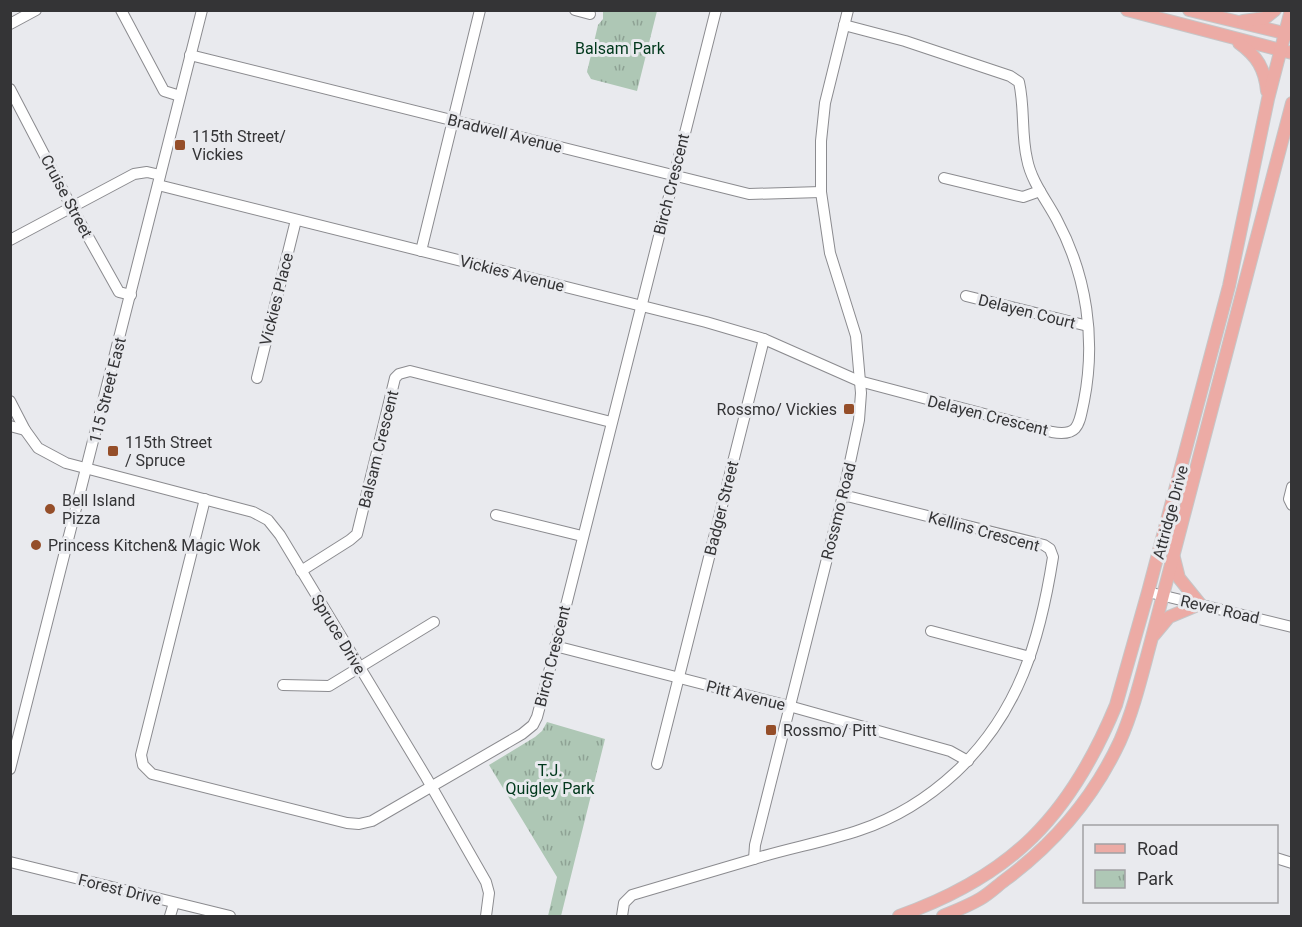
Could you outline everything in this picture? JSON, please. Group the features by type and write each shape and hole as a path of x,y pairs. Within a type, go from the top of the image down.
{"main road":[{"path":"1127,10 1286,52"},
{"path":"1190,10 1288,34"},
{"path":"1238,22 1265,18 1275,10"},
{"name":"Attridge Drive","path":"899,916 929,906 972,884 1030,840 1067,799 1097,747 1116,705 1229,286 1268,99 1286,52 1291,10"},
{"path":"1234,39 1260,62 1266,81 1268,99"},
{"name":"Attridge Drive","path":"943,916 980,899 1029,862 1054,839 1102,777 1120,739 1133,705 1151,641 1292,104"},
{"path":"1151,641 1169,618 1200,604 1179,578 1173,556"}],"street":[{"path":"10,24 36,10"},
{"path":"121,10 164,91 180,96"},
{"name":"115 Street East","path":"10,769 202,10"},
{"path":"421,251 480,10"},
{"path":"575,10 590,14"},
{"name":"Birch Crescent","path":"205,499 141,755 143,765 152,774 353,824 372,821 522,735 533,725 716,10"},
{"name":"Rossmo Road","path":"754,859 755,845 843,495 859,420 856,336 830,253 821,192 821,141 825,103 848,10"},
{"name":"Delayen Crescent","path":"844,25 905,41 1010,76 1019,82 1027,160 1074,259 1085,298 1090,356 1085,397 1077,427 1068,434 1052,432 859,381"},
{"name":"Bradwell Avenue","path":"190,55 749,194 821,192"},
{"name":"Cruise Street","path":"10,88 72,208 119,292 131,295"},
{"name":"Vickies Avenue","path":"10,240 134,174 147,172 159,180 296,220 640,305 764,339 859,381"},
{"path":"944,178 1023,197 1040,191"},
{"name":"Vickies Place","path":"256,378 296,220"},
{"name":"Delayen Court","path":"966,296 1088,326"},
{"name":"Badger Street","path":"657,764 764,339"},
{"name":"Balsam Crescent","path":"301,571 357,534 395,378 399,374 410,371 611,422"},
{"name":"Spruce Drive","path":"10,401 25,430 38,448 66,462 253,512 268,520 432,787 486,882 489,893 486,916"},
{"path":"10,426 25,430"},
{"path":"1292,487 1289,499 1292,505"},
{"name":"Kellins Crescent","path":"754,859 860,831 893,816 932,792 968,761 1009,707 1030,657 1042,615 1053,557 1050,549 1044,545 843,495"},
{"path":"496,515 582,536"},
{"name":"Rever Road","path":"1148,592 1292,627"},
{"path":"283,685 329,686 434,622"},
{"path":"931,631 1030,657"},
{"name":"Pitt Avenue","path":"555,646 789,706 950,751 968,761"},
{"path":"622,916 624,903 632,895 754,859"},
{"name":"Forest Drive","path":"10,861 230,916"},
{"path":"170,916 174,903"}],"green space":[{"name":"Balsam Park","path":"603,11 657,11 637,91 591,79 587,72 598,25 603,19"},
{"name":"T.J. Quigley Park","path":"547,722 605,739 561,916 548,916 557,877 489,765 535,737"}],"place":[{"name":"115th Street/ Vickies","path":"180,145"},
{"name":"Rossmo/ Vickies","path":"849,409"},
{"name":"115th Street / Spruce","path":"113,451"},
{"name":"Bell Island Pizza","path":"50,509"},
{"name":"Princess Kitchen& Magic Wok","path":"36,545"},
{"name":"Rossmo/ Pitt","path":"771,730"}]}
